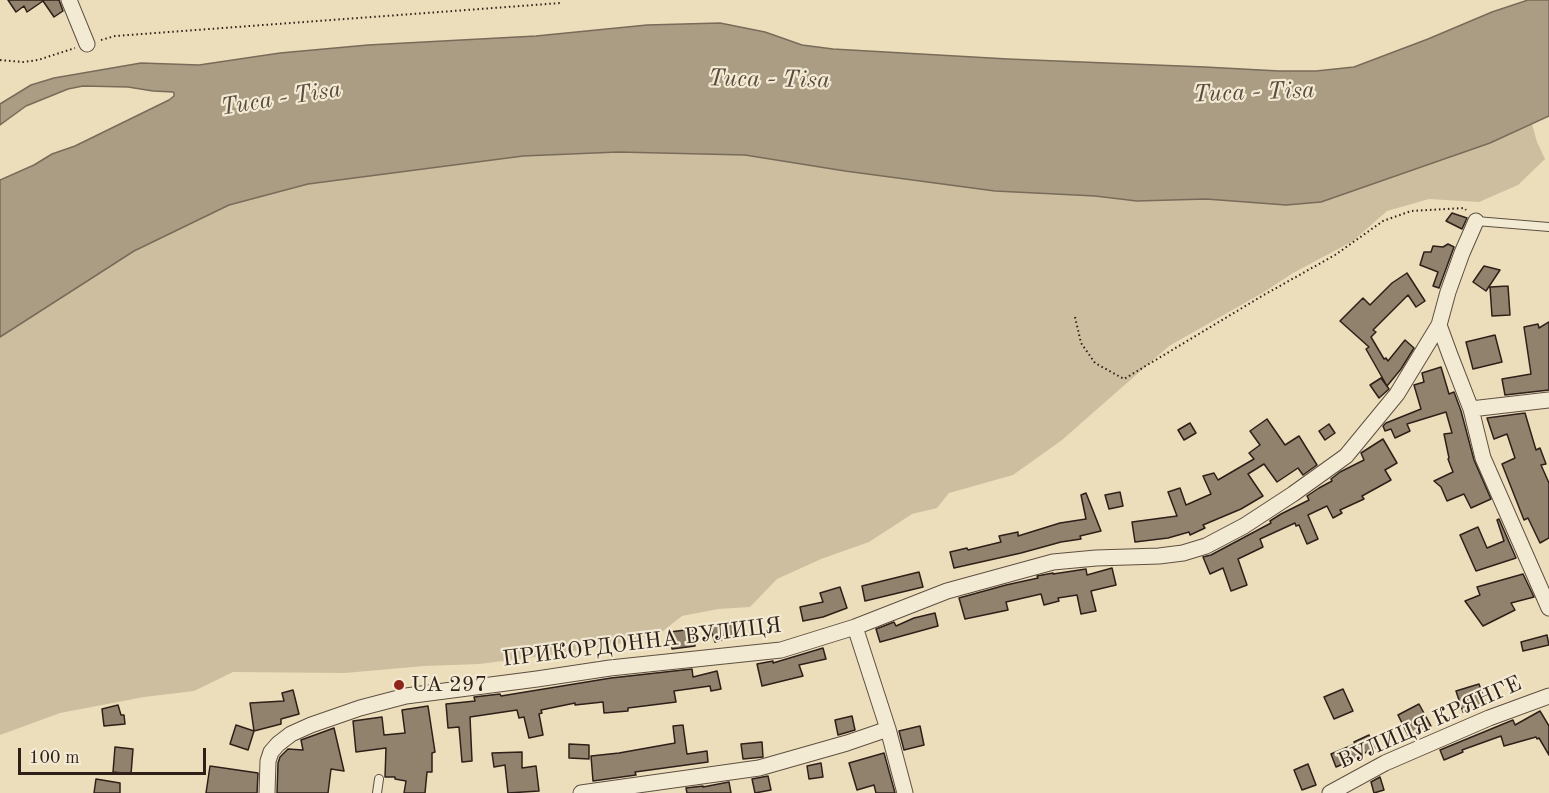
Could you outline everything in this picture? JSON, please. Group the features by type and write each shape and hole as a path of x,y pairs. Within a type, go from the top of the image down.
{"street":[{"path":"69,0 87,44"},
{"name":"ПРИКОРДОННА ВУЛИЦЯ","path":"267,793 268,761 271,752 278,744 291,734 311,725 360,708 406,696 537,680 610,668 781,650 855,627 946,591 1053,562 1159,556 1183,553 1206,546 1244,526 1346,456 1397,394 1439,325 1448,292 1476,221"},
{"path":"1439,325 1471,409 1483,458 1549,608"},
{"path":"1471,409 1549,400"},
{"path":"855,627 888,729 905,793"},
{"name":"ВУЛИЦЯ КРЯНГЕ","path":"1330,793 1385,763 1489,718 1549,696"},
{"path":"581,793 759,768 888,729"}],"lane":[{"path":"1476,221 1549,227"},
{"path":"377,793 379,779"}],"path":[{"path":"0,60 23,62 38,60 115,36 561,3"},
{"path":"1075,317 1081,343 1095,363 1124,379 1335,255 1383,221 1411,211 1464,208 1476,221"}],"shaded area":[{"path":"1532,124 1545,159 1518,185 1479,202 1429,199 1387,211 1353,241 1293,273 1169,346 1062,440 1013,475 949,493 937,508 912,514 869,542 821,559 777,579 750,607 718,609 682,616 663,631 618,644 479,664 345,673 233,672 194,691 144,697 60,713 0,735 0,337 134,251 229,205 308,184 523,156 618,152 745,155 995,191 1095,196 1137,201 1206,199 1286,205 1321,202 1490,143"}],"water":[{"name":"Тиса - Tisa","path":"1528,0 1549,0 1549,116 1490,143 1321,202 1286,205 1206,199 1137,201 1095,196 995,191 745,155 618,152 523,156 308,184 229,205 134,251 0,337 0,180 52,154 75,146 174,96 173,92 128,87 83,86 68,89 26,106 0,125 0,104 31,85 54,78 141,63 199,65 280,53 368,45 536,36 647,25 720,23 765,32 802,45 833,49 1008,59 1316,71 1354,67"}],"building":[{"path":"8,0 59,0 63,11 54,17 43,1 27,12 24,6 16,12"},
{"path":"1452,213 1467,218 1462,229 1446,221"},
{"path":"1448,244 1454,247 1439,288 1433,286 1438,272 1420,265 1424,252 1431,252 1433,246 1443,247"},
{"path":"1484,266 1500,270 1486,291 1473,282"},
{"path":"1407,273 1425,301 1416,307 1408,295 1373,330 1376,332 1371,337 1384,359 1388,361 1405,340 1414,348 1387,386 1366,349 1369,347 1340,321 1363,298 1370,305 1392,283"},
{"path":"1508,286 1510,315 1492,316 1490,287"},
{"path":"1549,322 1549,390 1505,395 1502,379 1531,374 1524,327 1538,324 1539,328"},
{"path":"1495,335 1502,362 1473,369 1466,342"},
{"path":"1441,367 1449,394 1454,392 1474,460 1491,499 1471,508 1464,494 1447,501 1441,487 1434,481 1453,472 1448,459 1444,434 1452,433 1446,412 1407,424 1410,431 1395,438 1391,429 1385,431 1383,426 1421,409 1414,385 1424,382 1422,373"},
{"path":"1381,378 1389,389 1379,398 1370,385"},
{"path":"1525,413 1536,450 1540,448 1546,464 1541,465 1549,483 1549,538 1540,543 1528,518 1524,520 1502,464 1515,458 1507,434 1494,439 1487,418"},
{"path":"1267,419 1285,445 1299,436 1317,465 1303,475 1298,468 1277,482 1264,464 1248,474 1263,496 1241,509 1203,525 1205,528 1190,535 1189,532 1168,538 1135,542 1132,522 1177,516 1168,492 1180,488 1186,505 1211,494 1203,476 1214,473 1218,480 1254,459 1249,453 1260,445 1250,431"},
{"path":"1190,423 1196,433 1184,440 1178,430"},
{"path":"1329,424 1335,433 1325,440 1319,431"},
{"path":"1383,439 1397,463 1385,470 1391,480 1362,496 1364,499 1340,510 1342,513 1333,518 1327,506 1308,515 1318,539 1307,544 1299,525 1296,526 1295,523 1260,539 1263,547 1238,559 1247,585 1231,591 1223,568 1210,574 1203,557 1271,523 1270,521 1281,514 1309,500 1307,496 1332,481 1331,479 1340,472 1364,460 1361,453"},
{"path":"1120,492 1123,506 1109,509 1105,495"},
{"path":"1086,493 1101,531 1080,536 1081,539 954,568 950,552 1001,542 999,536 1018,532 1018,536 1060,523 1086,519 1081,495"},
{"path":"1499,519 1516,558 1476,571 1460,535 1478,527 1487,548 1504,541 1497,520"},
{"path":"1112,568 1116,585 1091,591 1096,611 1081,614 1077,595 1058,598 1059,601 1044,605 1041,594 1006,602 1008,610 965,619 959,598 1038,578 1037,576 1086,569 1087,575"},
{"path":"919,572 923,587 865,601 862,586"},
{"path":"1523,574 1534,597 1511,603 1515,610 1483,626 1465,601 1480,595 1477,587"},
{"path":"840,587 847,608 823,617 803,621 800,607 823,602 820,593"},
{"path":"935,613 938,626 880,642 876,629 894,622 896,626 914,618"},
{"path":"730,621 735,635 715,642 710,627"},
{"path":"693,629 695,646 672,649 670,632"},
{"path":"1547,635 1549,645 1523,651 1521,642"},
{"path":"823,648 826,659 799,665 803,676 762,686 757,664 773,661 773,663"},
{"path":"692,669 693,677 717,671 721,689 711,691 710,686 674,691 676,702 628,708 628,711 604,713 603,702 575,705 575,703 541,710 542,713 539,714 543,735 529,738 524,717 519,718 517,710 470,717 472,761 462,762 459,727 448,728 446,704 475,701 474,697 500,694 501,696 611,678"},
{"path":"1479,684 1486,704 1463,712 1456,691"},
{"path":"1343,689 1353,711 1334,719 1324,697"},
{"path":"293,690 299,714 281,719 281,724 254,731 250,703 284,701 282,693"},
{"path":"1419,704 1431,726 1409,737 1398,715"},
{"path":"118,705 121,715 124,715 125,724 104,726 102,709"},
{"path":"428,706 435,752 432,753 432,772 427,772 425,793 404,793 406,781 395,779 395,777 385,777 386,748 356,752 353,721 382,717 384,735 405,733 402,710"},
{"path":"1540,711 1549,726 1549,755 1539,738 1504,746 1501,736 1462,750 1463,752 1444,760 1440,750 1513,720 1515,725"},
{"path":"852,716 855,730 838,735 835,720"},
{"path":"236,725 254,731 248,750 230,744"},
{"path":"683,725 687,754 707,751 708,762 635,772 636,775 593,781 591,756 675,743 673,726"},
{"path":"920,726 924,745 904,750 899,731"},
{"path":"334,728 344,771 331,769 328,793 277,793 280,757 288,749 303,750 301,740"},
{"path":"1369,735 1375,748 1336,767 1331,754"},
{"path":"762,742 763,757 743,759 741,744"},
{"path":"569,744 589,745 589,759 569,758"},
{"path":"115,747 133,749 131,774 113,772"},
{"path":"522,752 522,768 536,766 539,791 508,793 505,765 494,767 492,753"},
{"path":"884,753 895,793 876,793 874,785 857,790 849,763"},
{"path":"821,763 823,777 809,779 807,766"},
{"path":"1308,764 1316,785 1302,790 1294,770"},
{"path":"210,766 258,773 257,793 206,793"},
{"path":"768,776 771,790 755,793 752,779"},
{"path":"1380,777 1384,790 1374,793 1371,782"},
{"path":"96,779 120,783 120,793 94,793"},
{"path":"729,782 731,793 687,793 686,788 703,787"}],"place":[{"name":"UA 297","path":"399,685"}]}
